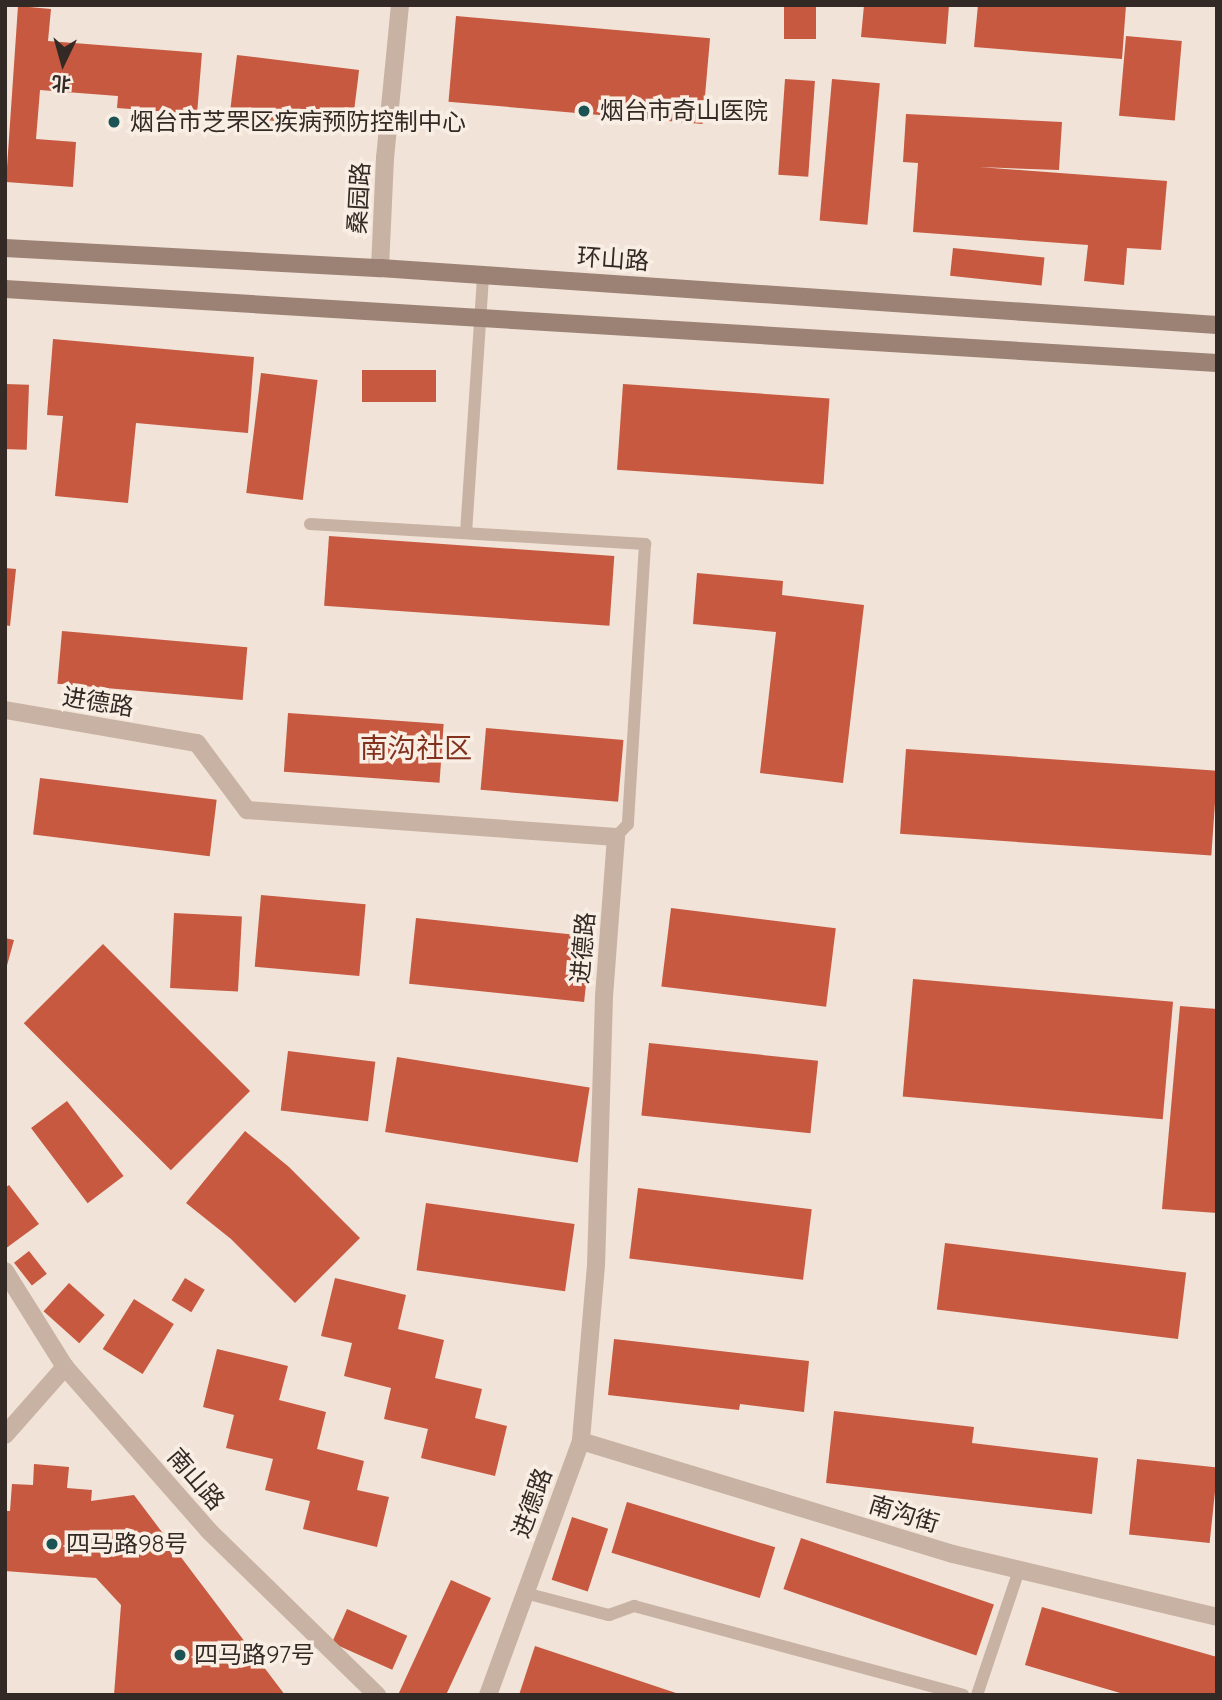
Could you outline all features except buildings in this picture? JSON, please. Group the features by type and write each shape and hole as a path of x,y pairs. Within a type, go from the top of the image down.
{"main road":[{"name":"环山路","path":"5,248 380,268 1217,325"},
{"path":"5,289 1217,363"}],"street":[{"name":"桑园路","path":"380,268 400,5"},
{"name":"进德路","path":"5,710 197,743 247,810 617,837 604,997 597,1265 582,1441 488,1695"},
{"name":"南山路","path":"5,1271 65,1367 209,1531 377,1695"},
{"path":"5,1434 65,1367"},
{"name":"南沟街","path":"582,1441 953,1554 1217,1617"}],"lane":[{"path":"466,533 483,275"},
{"path":"310,524 645,544 628,824 617,837"},
{"path":"977,1695 1019,1570"},
{"path":"525,1593 609,1615 634,1605 963,1695"}],"place":[{"name":"烟台市奇山医院","path":"584,111"},
{"name":"烟台市芝罘区疾病预防控制中心","path":"114,122"},
{"name":"四马路98号","path":"52,1544"},
{"name":"四马路97号","path":"180,1655"}],"district":[{"name":"南沟社区","path":"416,748"}]}
